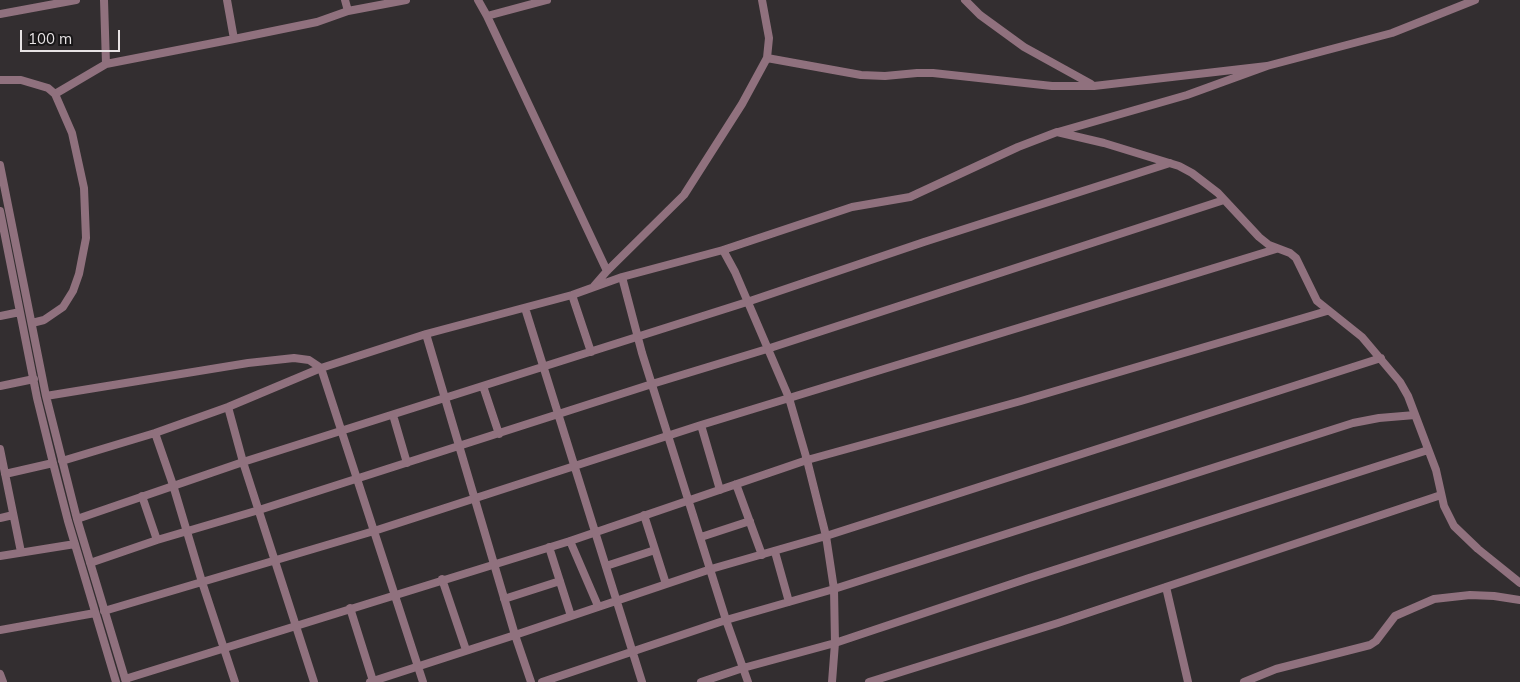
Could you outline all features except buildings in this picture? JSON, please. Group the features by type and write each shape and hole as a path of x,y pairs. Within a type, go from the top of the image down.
{"street":[{"path":"0,14 76,0"},
{"path":"104,0 106,64"},
{"path":"227,0 234,39"},
{"path":"345,0 348,11"},
{"path":"55,94 106,64 317,22 348,11 406,0"},
{"path":"478,0 607,271"},
{"path":"487,16 547,0"},
{"path":"592,288 684,195 742,104 767,58 769,38 762,0"},
{"path":"965,0 980,15 1024,47 1094,86"},
{"path":"62,461 156,433 228,407 321,368 426,334 572,295 622,277 724,250 824,218 852,207 920,194 943,181 1018,147 1057,132 1187,95 1267,66 1392,33 1475,0"},
{"path":"767,58 861,75 884,76 917,73 1052,86 1094,86 1267,66"},
{"path":"0,80 21,80 43,86 55,94 72,132 84,188 86,238 73,291 68,300 52,314 44,320 32,323"},
{"path":"1057,132 1104,143 1170,163 1192,173 1224,200 1258,238 1290,253 1296,258 1317,302 1362,337 1400,382 1436,470 1444,506 1454,526 1478,549 1520,583"},
{"path":"77,518 243,462 544,368 1170,163"},
{"path":"0,165 46,396 77,518 125,680 223,647 570,541 807,460 1030,398 1327,311"},
{"path":"90,563 157,540 259,510 767,349 1224,200"},
{"path":"0,211 53,464 116,682"},
{"path":"104,611 374,531 700,425 1276,248"},
{"path":"724,250 789,398 807,460 826,536 834,589 835,643 832,682"},
{"path":"0,262 10,260"},
{"path":"622,277 637,337 726,620 748,682"},
{"path":"572,295 591,352"},
{"path":"525,308 642,682"},
{"path":"0,316 20,312"},
{"path":"426,334 530,682"},
{"path":"46,396 229,366 294,358 309,360 321,368 423,682"},
{"path":"350,608 372,682 711,569 826,536 1380,358"},
{"path":"0,386 34,380"},
{"path":"483,386 499,434"},
{"path":"228,407 243,462 297,624 314,682"},
{"path":"393,414 408,463"},
{"path":"542,682 726,620 834,589 1353,423 1379,418 1415,415"},
{"path":"700,425 720,490"},
{"path":"156,433 235,682"},
{"path":"0,449 21,552"},
{"path":"701,682 743,668 835,643 1029,578 1428,450"},
{"path":"5,474 53,464"},
{"path":"736,484 762,555"},
{"path":"869,682 1166,587 1441,495"},
{"path":"142,496 157,540"},
{"path":"0,518 13,515"},
{"path":"644,516 666,584"},
{"path":"700,537 750,521"},
{"path":"570,541 598,606"},
{"path":"0,556 75,544"},
{"path":"549,547 571,616"},
{"path":"606,566 655,550"},
{"path":"775,552 790,602"},
{"path":"442,579 466,650"},
{"path":"504,599 560,581"},
{"path":"1166,587 1188,682"},
{"path":"1244,682 1276,669 1370,645 1376,641 1394,616 1434,599 1470,595 1520,600"},
{"path":"0,630 95,613"},
{"path":"0,674 2,682"}]}
